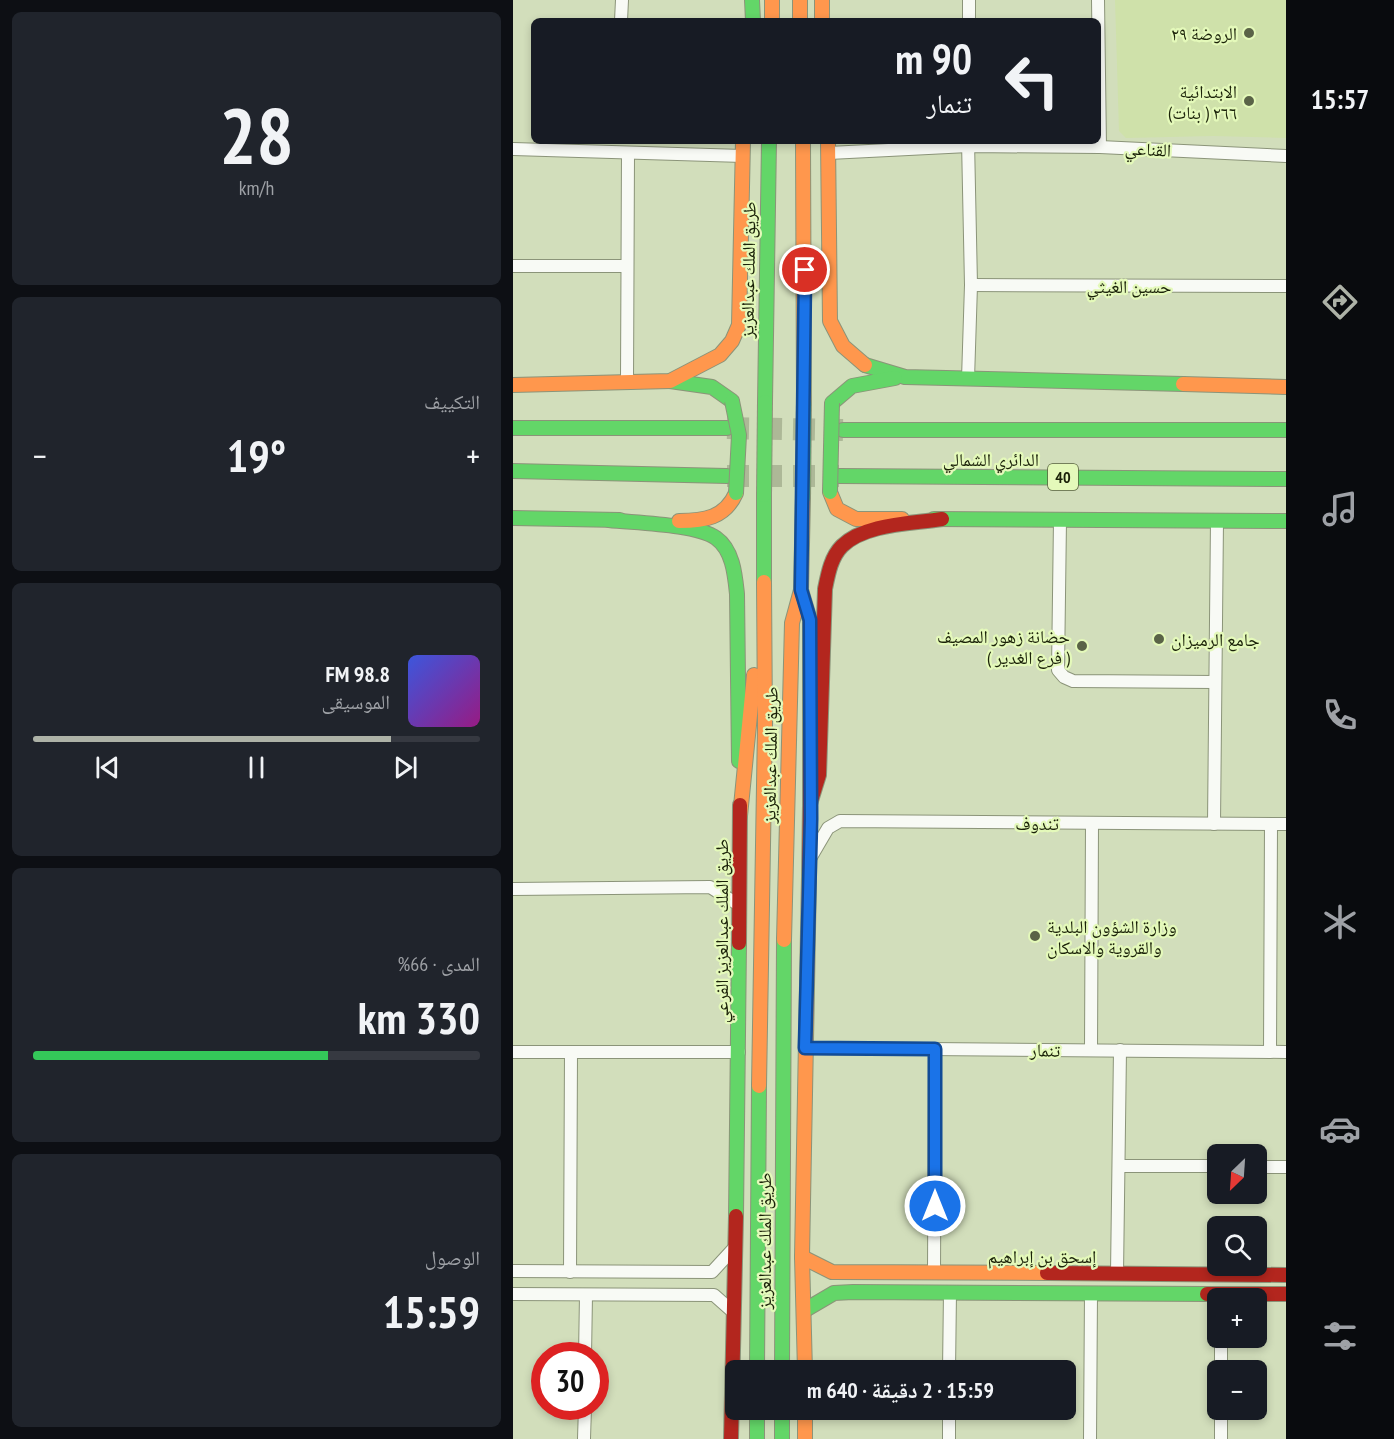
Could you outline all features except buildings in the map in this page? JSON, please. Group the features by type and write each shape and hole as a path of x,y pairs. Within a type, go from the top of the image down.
{"main road":[{"path":"752,0 753,18"},
{"path":"772,0 772,18"},
{"path":"800,0 800,18"},
{"path":"822,0 822,18"},
{"path":"670,381 720,355 732,341 739,325 743,144"},
{"path":"762,144 767,189"},
{"name":"طريق الملك عبدالعزيز","path":"757,1360 769,144"},
{"name":"طريق الملك عبدالعزيز","path":"782,1360 782,1058 788,768 792,623 801,590 803,498 805,226 803,144"},
{"path":"805,226 814,144"},
{"path":"829,147 830,321 839,343 859,364 905,377"},
{"path":"1286,387 905,377 867,380 846,388 832,403 830,492 837,509 856,519 1286,520"},
{"path":"513,386 627,381 670,381 704,385 724,390 732,401 738,417 740,440 736,493 725,513 698,521 513,518"},
{"path":"513,428 727,429"},
{"name":"الدائري الشمالي","path":"843,430 1286,430"},
{"path":"513,471 727,476"},
{"name":"الدائري الشمالي","path":"839,476 1286,479"},
{"path":"810,804 819,775 825,590 829,568 843,545 858,536 942,519"},
{"name":"طريق الملك عبدالعزيز الفرعي","path":"609,520 699,532 715,537 726,549 734,566 740,816 739,1052 731,1439"},
{"path":"740,816 764,583"},
{"path":"801,590 810,620 810,804 802,1257 805,1360"},
{"name":"إسحق بن إبراهيم","path":"802,1257 832,1272 852,1273 1286,1275"},
{"path":"852,1273 841,1278 838,1284 841,1288 853,1292"},
{"name":"إسحق بن إبراهيم","path":"805,1310 834,1293 853,1292 1207,1296"},
{"name":"إسحق بن إبراهيم","path":"1267,1295 1286,1294"},
{"path":"757,1420 757,1439"},
{"path":"782,1420 782,1439"},
{"path":"805,1420 805,1439"}],"street":[{"path":"621,18 622,0"},
{"path":"969,0 969,18"},
{"path":"1098,0 1098,18"},
{"path":"968,144 971,285 968,380"},
{"name":"القناعي","path":"829,147 968,144 1100,147 1286,156"},
{"path":"513,148 623,149 743,156"},
{"path":"623,149 627,381"},
{"path":"513,266 626,266"},
{"name":"حسين الغيثي","path":"971,285 1286,286"},
{"path":"1060,520 1058,670 1061,674 1073,681 1215,682"},
{"path":"1214,824 1217,520"},
{"name":"تندوف","path":"809,860 828,828 840,821 1286,824"},
{"path":"1091,1050 1092,823"},
{"path":"1270,1052 1271,824"},
{"path":"513,889 710,887 739,905"},
{"name":"تنمار","path":"805,1048 1286,1052"},
{"path":"934,1273 935,1049"},
{"path":"1117,1274 1120,1050"},
{"path":"513,1052 739,1052"},
{"path":"570,1272 571,1052"},
{"path":"1119,1166 1207,1166"},
{"path":"1267,1167 1286,1167"},
{"path":"513,1270 713,1272 735,1247"},
{"path":"699,1273 700,1294"},
{"path":"949,1360 950,1292"},
{"path":"1090,1439 1092,1293"},
{"path":"513,1294 714,1295 732,1311"},
{"path":"585,1342 586,1295"},
{"path":"584,1439 585,1420"},
{"path":"949,1420 949,1439"},
{"path":"1221,1420 1221,1439"}],"shaded area":[{"path":"1115,0 1286,0 1286,138 1213,136 1126,138 1119,131"}],"tunnel":[{"path":"727,428 843,430"},
{"path":"727,476 839,476"}],"traffic: fast":[{"path":"752,0 753,18"},
{"path":"765,402 769,144"},
{"path":"865,365 905,377 1183,384"},
{"path":"832,403 852,386 895,378"},
{"path":"670,381 712,387 732,401"},
{"path":"732,401 739,435 736,493"},
{"path":"764,495 765,402"},
{"path":"803,498 804,403"},
{"path":"830,492 832,403"},
{"path":"513,428 727,428"},
{"path":"843,430 1286,430"},
{"path":"513,471 727,476"},
{"path":"839,476 1286,479"},
{"path":"764,495 764,582"},
{"path":"513,518 620,520"},
{"path":"934,519 1286,521"},
{"path":"609,520 665,525 707,533 722,543 730,556 737,594 739,761"},
{"path":"782,1360 784,940"},
{"path":"736,1216 739,943"},
{"path":"757,1360 759,1086"},
{"path":"805,1310 834,1293 853,1292 1207,1294"},
{"path":"757,1420 757,1439"},
{"path":"782,1420 782,1439"}],"traffic: slow":[{"path":"772,0 772,18"},
{"path":"800,0 800,18"},
{"path":"822,0 822,18"},
{"path":"513,385 670,381 720,355 732,341 739,325 743,144"},
{"path":"803,144 804,403"},
{"path":"828,144 830,321 843,346 865,365"},
{"path":"1183,384 1286,387"},
{"path":"830,492 837,509 856,519 902,519"},
{"path":"679,521 705,519 720,513 736,493"},
{"path":"784,940 792,623 801,590 803,498"},
{"path":"759,1086 765,725 764,582"},
{"path":"740,816 754,675"},
{"path":"805,1360 802,1257 809,877"},
{"path":"802,1257 832,1272 1047,1273"},
{"path":"805,1420 805,1439"}],"traffic: jam":[{"path":"809,877 810,804 819,775 825,589 835,555 852,538 864,533 890,526 942,519"},
{"path":"801,590 810,620 810,804"},
{"path":"739,943 740,805"},
{"path":"731,1439 736,1216"},
{"path":"1047,1273 1286,1275"},
{"path":"1267,1294 1286,1294"}],"place":[{"name":"الروضة ٢٩","path":"1249,33"},
{"name":"الابتدائية ٢٦٦ ( بنات)","path":"1249,101"},
{"name":"جامع الرميزان","path":"1159,639"},
{"name":"حضانة زهور المصيف ( فرع الغدير )","path":"1082,646"},
{"name":"وزارة الشؤون البلدية والقروية والاسكان","path":"1035,936"}],"route":[{"path":"805,270 801,590 810,620 811,819 805,1048 935,1049 935,1206"}]}
